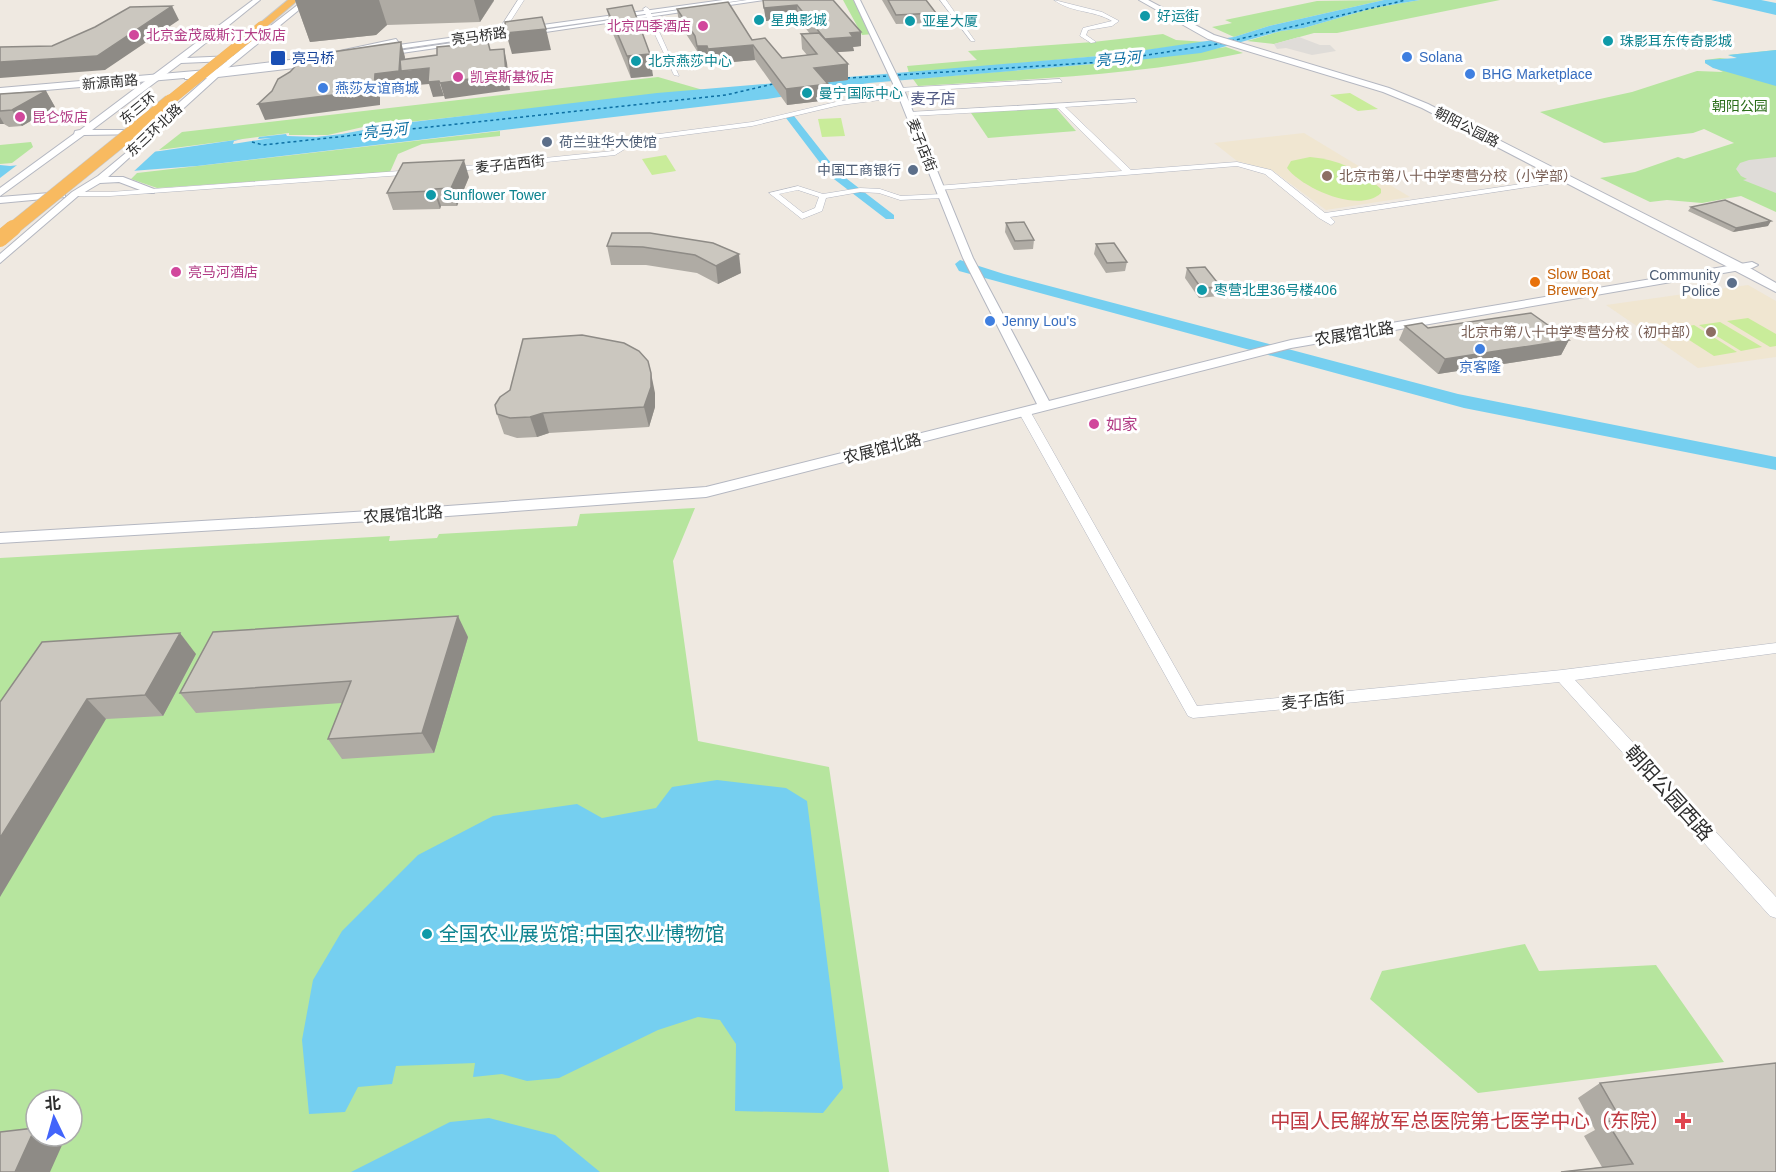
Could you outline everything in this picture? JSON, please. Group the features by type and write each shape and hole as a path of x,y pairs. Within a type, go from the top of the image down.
{"highway":[{"name":"东三环","path":"0,239 266,28 294,0"},
{"name":"东三环","path":"0,224 248,27 276,1"}],"main road":[{"name":"亮马桥路","path":"214,72 506,27 648,13 714,0"},
{"name":"亮马桥路","path":"214,72 739,0"},
{"name":"朝阳公园路","path":"1143,0 1213,36 1386,90 1415,102 1776,279"},
{"name":"朝阳公园路","path":"1150,0 1213,36"},
{"name":"朝阳公园路","path":"1244,46 1392,88 1431,104 1746,266 1776,288"},
{"name":"新源南路","path":"0,89 214,72"}],"street":[{"path":"4,190 78,133 160,76 257,0"},
{"name":"东三环北路","path":"0,260 75,195 136,149 214,72 236,58 266,28 308,0"},
{"path":"506,27 521,0"},
{"path":"506,27 688,0"},
{"path":"677,75 648,13 761,0"},
{"name":"麦子店街","path":"857,0 910,114 968,258 1045,406"},
{"path":"943,0 973,40"},
{"path":"1057,0 1070,6 1104,13 1116,21 1110,25 1085,29 1083,36 1093,42"},
{"path":"214,34 217,37 259,34 266,28"},
{"path":"179,61 236,58"},
{"name":"麦子店西街","path":"433,171 615,153 636,138 752,124 899,90 1060,81"},
{"path":"910,114 1135,101"},
{"path":"1059,105 1129,173"},
{"path":"78,133 152,131"},
{"path":"824,196 819,209 802,216 773,193 798,189 824,196 860,190 880,191 900,198 940,192 1238,164 1268,172 1331,222"},
{"path":"0,200 422,172"},
{"path":"99,179 120,179 151,191"},
{"path":"1322,216 1568,179"},
{"name":"农展馆北路","path":"0,538 420,513 706,492 1284,345 1746,266"},
{"name":"麦子店街","path":"1024,411 1192,712 1562,676 1776,648"},
{"name":"朝阳公园西路","path":"1562,676 1776,910"}],"shaded area":[{"path":"1299,37 1320,45 1330,45 1336,51 1312,55 1286,48 1277,49 1274,44"},
{"name":"北京市第八十中学枣营分校（小学部）","path":"1304,133 1410,197 1326,210 1272,170 1237,161 1214,143"},
{"path":"1776,157 1776,193 1743,180 1747,179 1741,176 1736,169 1740,163 1749,160"},
{"name":"北京市第八十中学枣营分校（初中部）","path":"1748,285 1776,301 1776,357 1698,368 1606,305"}],"green space":[{"path":"843,0 853,0 858,9 861,9 873,34 862,35"},
{"path":"1384,0 1269,26 1234,37 1212,27 1232,23 1225,20 1317,1"},
{"path":"1420,0 1500,0 1337,33 1314,33 1274,44 1247,41 1281,31 1304,28 1373,8"},
{"path":"1163,34 1176,40 1207,42 1111,55 909,73 907,66 977,60 968,51 1093,42"},
{"path":"1226,47 1243,53 1162,67 1081,76 918,86 913,79 1129,61"},
{"name":"朝阳公园","path":"1776,50 1776,212 1741,196 1702,203 1667,200 1650,202 1600,178 1635,172 1678,157 1684,159 1734,143 1704,129 1693,133 1604,143 1540,112 1632,92 1697,71 1723,72 1705,63 1705,60 1720,58 1736,60 1737,57 1728,55"},
{"path":"658,77 703,90 363,127 328,135 289,135 289,133 159,150 182,132"},
{"path":"1350,93 1378,109 1358,111 1330,95"},
{"path":"1055,107 1076,131 988,138 971,113"},
{"path":"841,118 845,136 822,137 818,119"},
{"path":"500,131 500,136 422,144 398,154 390,172 157,188 131,179 137,173"},
{"path":"31,142 33,147 12,163 0,164 0,145"},
{"path":"666,155 676,171 652,175 642,159"},
{"path":"1310,157 1330,160 1357,171 1381,189 1381,193 1371,199 1359,201 1331,196 1318,190 1294,176 1287,168 1291,161"},
{"path":"1748,318 1776,334 1776,346 1770,347 1727,321"},
{"path":"1720,322 1762,347 1741,351 1699,325"},
{"path":"1694,325 1737,352 1714,356 1672,329"},
{"name":"全国农业展览馆;中国农业博物馆","path":"695,508 673,561 698,741 829,767 889,1172 0,1172 0,558 390,536 389,541 437,538 439,534 577,526 580,514"},
{"path":"1525,944 1539,971 1656,965 1724,1062 1478,1093 1370,999 1382,971"}],"water":[{"name":"亮马河","path":"1384,0 1420,0 1373,8 1304,28 1281,31 1201,53 869,83 767,99 197,166 0,181 0,165 10,166 160,151 242,139 234,141 233,144 271,138 258,139 259,137 286,134 287,136 316,137 395,124 657,93 1111,55 1234,37 1269,26"},
{"path":"1711,0 1761,0 1776,3 1776,15"},
{"path":"1776,50 1776,86 1713,68 1705,63 1705,60 1737,58 1728,55"},
{"path":"960,260 1004,274 1458,394 1776,457 1776,470 1464,408 959,271 955,264"},
{"path":"717,780 786,788 807,801 843,1088 823,1113 735,1111 736,1044 720,1020 698,1017 658,1030 559,1078 527,1081 502,1074 473,1077 475,1063 396,1066 392,1084 358,1087 345,1112 309,1114 302,1040 313,980 342,931 418,855 493,816 577,804 602,818 656,808 672,787"},
{"path":"489,1118 555,1135 600,1172 351,1172 450,1122"}],"pier":[{"path":"159,148 132,173 0,184 0,178 21,162"}],"building":[{"path":"763,0 833,0 861,32 850,33 853,37 825,39 797,5 764,8"},
{"path":"888,0 926,0 936,13 896,15"},
{"path":"728,2 752,40 765,38 782,58 817,54 801,34 819,33 848,64 814,68 828,84 786,89 753,45 708,49 707,46 697,46 695,36 677,9"},
{"path":"632,5 650,54 627,56 607,9"},
{"path":"172,6 97,56 0,62 0,47 52,46 95,27 130,7"},
{"path":"542,17 546,29 506,33 505,22"},
{"path":"472,40 473,44 488,42 490,50 504,49 506,74 440,83 439,81 428,82 429,68 401,71 400,60 437,55 437,47 459,45 458,41"},
{"path":"401,42 399,71 375,74 374,90 258,104 272,91 278,79 290,72 305,56"},
{"path":"46,91 12,110 0,111 0,94"},
{"path":"464,160 451,188 387,193 403,163"},
{"path":"1725,200 1771,221 1736,228 1691,207"},
{"path":"1024,222 1034,240 1015,241 1006,223"},
{"path":"612,233 650,233 713,243 739,254 716,266 695,255 643,247 607,246"},
{"path":"1114,243 1127,262 1107,263 1096,244"},
{"path":"1205,267 1221,287 1201,288 1187,268"},
{"path":"1531,313 1569,340 1445,359 1405,326 1422,323 1428,328"},
{"path":"582,335 624,343 639,351 648,361 651,387 644,407 543,413 530,417 510,418 497,414 495,405 500,397 510,390 523,339"},
{"path":"458,616 422,733 328,739 351,681 180,693 213,632"},
{"path":"180,633 145,695 87,699 0,838 0,702 42,642"},
{"name":"中国人民解放军总医院第七医学中心（东院）","path":"1776,1063 1776,1172 1561,1172 1633,1164 1607,1122 1620,1118 1600,1083"},
{"path":"24,1129 24,1148 26,1148 15,1172 0,1172 0,1132"}],"waterway":[{"path":"791,118 834,174 890,217"}],"ferry route":[{"path":"1231,41 1406,0"},
{"path":"898,75 1103,62 1224,43"},
{"path":"847,78 890,76"},
{"path":"252,142 263,145 726,95 773,84"}],"place":[{"name":"好运街","path":"1145,16"},
{"name":"星典影城","path":"759,20"},
{"name":"亚星大厦","path":"910,21"},
{"name":"北京四季酒店","path":"703,26"},
{"name":"北京金茂威斯汀大饭店","path":"134,35"},
{"name":"珠影耳东传奇影城","path":"1608,41"},
{"name":"Solana","path":"1407,57"},
{"name":"亮马桥","path":"278,58"},
{"name":"北京燕莎中心","path":"636,61"},
{"name":"BHG Marketplace","path":"1470,74"},
{"name":"凯宾斯基饭店","path":"458,77"},
{"name":"燕莎友谊商城","path":"323,88"},
{"name":"曼宁国际中心","path":"807,93"},
{"name":"昆仑饭店","path":"20,117"},
{"name":"荷兰驻华大使馆","path":"547,142"},
{"name":"中国工商银行","path":"913,170"},
{"name":"北京市第八十中学枣营分校（小学部）","path":"1327,176"},
{"name":"Sunflower Tower","path":"431,195"},
{"name":"亮马河酒店","path":"176,272"},
{"name":"Slow Boat Brewery","path":"1535,282"},
{"name":"Community Police","path":"1732,283"},
{"name":"枣营北里36号楼406","path":"1202,290"},
{"name":"Jenny Lou's","path":"990,321"},
{"name":"北京市第八十中学枣营分校（初中部）","path":"1711,332"},
{"name":"京客隆","path":"1480,349"},
{"name":"如家","path":"1094,424"},
{"name":"全国农业展览馆;中国农业博物馆","path":"427,934"},
{"name":"中国人民解放军总医院第七医学中心（东院）","path":"1683,1121"}],"district":[{"name":"麦子店","path":"933,99"}]}
